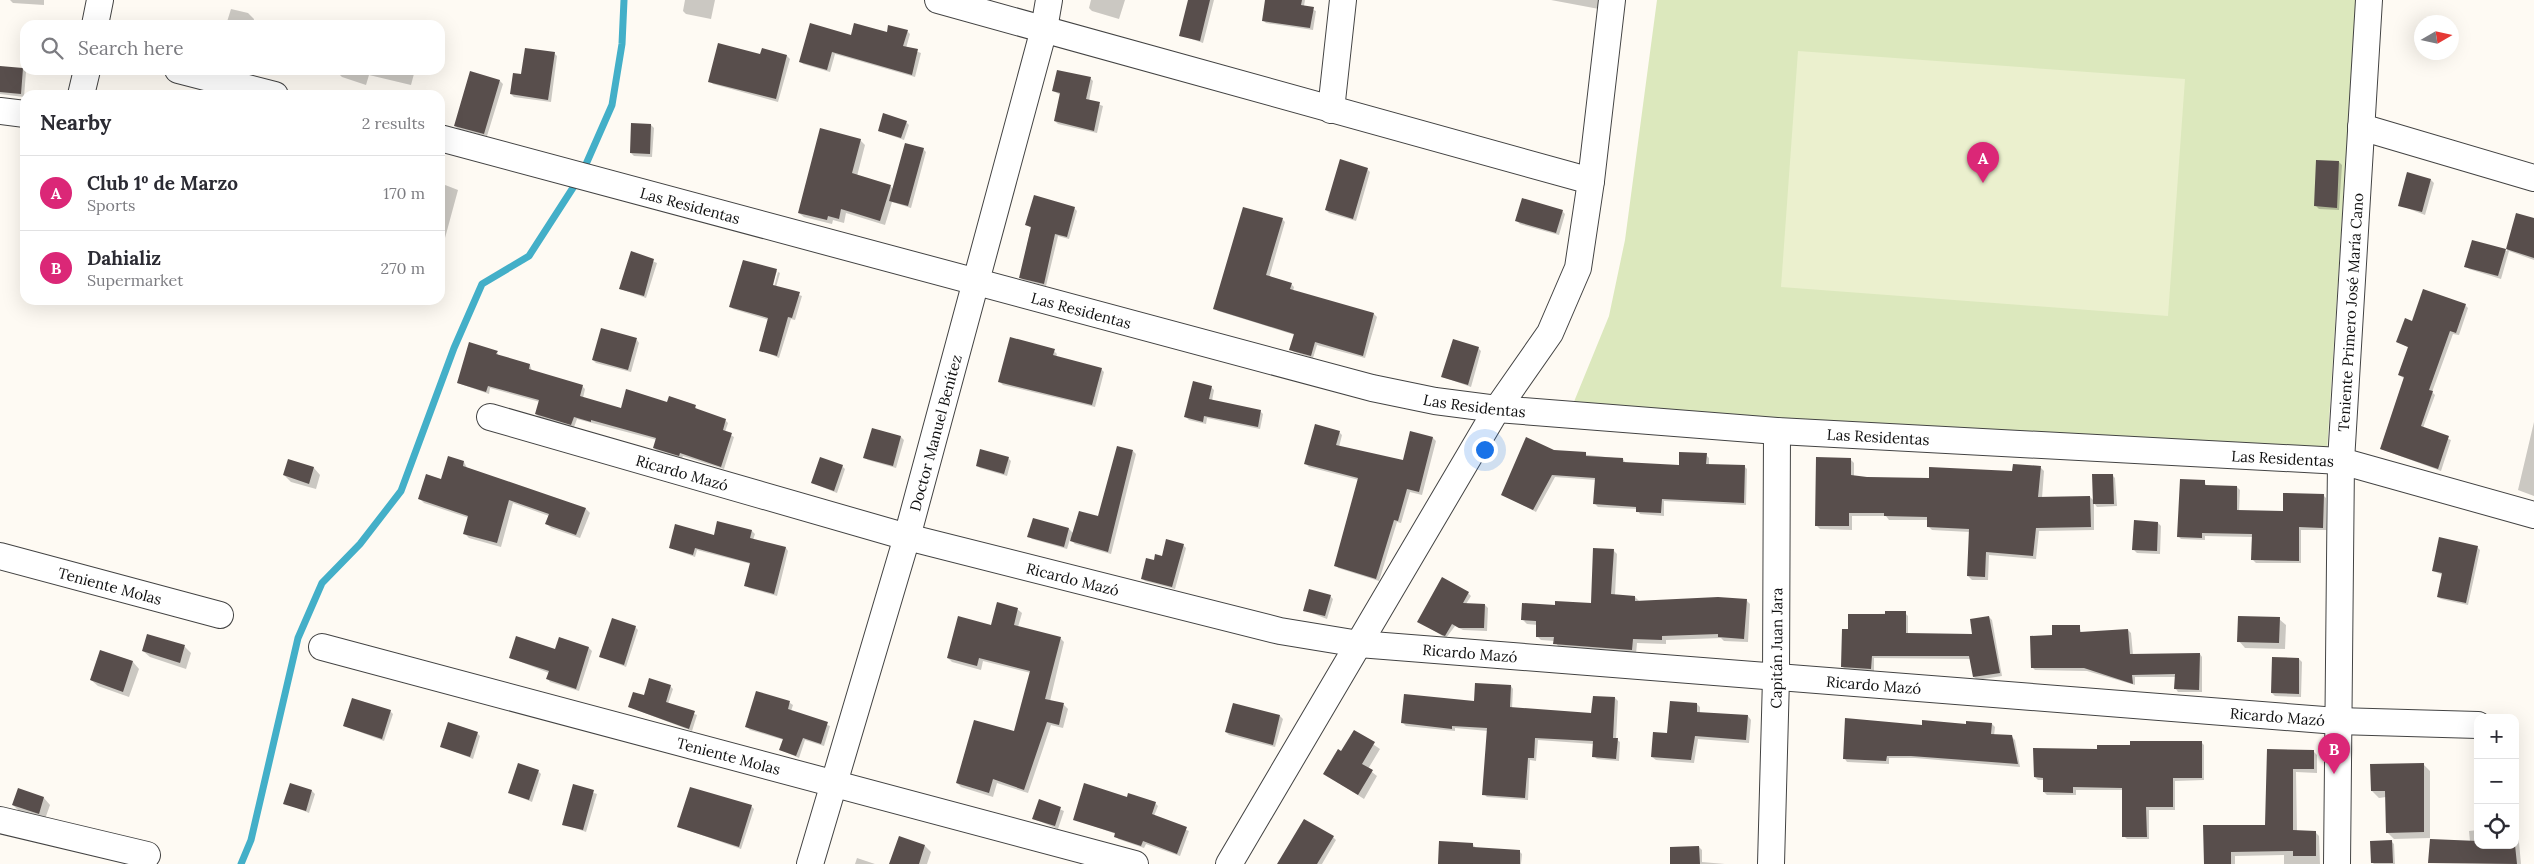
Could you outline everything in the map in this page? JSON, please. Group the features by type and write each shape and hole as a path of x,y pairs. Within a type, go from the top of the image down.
{"street":[{"path":"96,20 100,0"},
{"path":"938,0 1331,110 1591,180"},
{"name":"Doctor Manuel Benítez","path":"810,864 907,537 1044,29 1049,0"},
{"path":"1331,110 1342,0"},
{"path":"1229,864 1497,409 1550,333 1578,268 1591,180 1612,0"},
{"name":"Teniente Primero José María Cano","path":"2336,864 2341,461 2369,0"},
{"path":"82,90 86,75"},
{"path":"197,75 255,90"},
{"path":"0,111 20,113"},
{"path":"2361,127 2534,178"},
{"name":"Las Residentas","path":"445,139 1372,388 1436,401 1497,409 1777,431 2341,461 2534,515"},
{"name":"Ricardo Mazó","path":"490,418 907,537 1280,631 1359,644 1776,678 2337,720 2474,725"},
{"name":"Capitán Juan Jara","path":"1772,864 1776,678 1777,431"},
{"name":"Teniente Molas","path":"0,556 220,614"},
{"name":"Teniente Molas","path":"322,646 833,785 1135,864"},
{"path":"0,820 147,855"}],"green space":[{"path":"1657,0 2356,0 2327,452 1571,409 1609,316 1625,240"},
{"path":"1798,51 2185,79 2168,316 1781,287"}],"building":[{"path":"1188,0 1210,0 1200,41 1179,36"},
{"path":"1265,0 1302,0 1301,5 1314,7 1310,28 1262,21"},
{"path":"810,23 851,35 854,23 887,32 888,25 908,30 903,46 918,49 912,75 832,52 827,70 799,62"},
{"path":"718,43 760,54 762,48 787,55 776,99 708,82"},
{"path":"525,48 555,52 548,100 510,94 513,73 521,74"},
{"path":"0,66 20,68 20,75 22,75 20,94 0,92"},
{"path":"1057,70 1091,77 1086,99 1100,102 1094,131 1054,121 1060,93 1052,91"},
{"path":"470,71 500,80 484,134 454,126"},
{"path":"883,113 907,121 901,138 878,131"},
{"path":"631,123 651,124 650,154 630,153"},
{"path":"820,128 861,139 852,173 891,185 880,221 841,209 839,219 828,216 827,220 798,213"},
{"path":"905,143 924,148 908,206 889,201"},
{"path":"1340,159 1368,168 1353,219 1325,210"},
{"path":"2316,160 2339,161 2337,208 2314,206"},
{"path":"2407,172 2431,179 2422,212 2398,206"},
{"path":"1034,195 1075,207 1067,237 1055,234 1044,284 1019,278 1031,227 1025,225"},
{"path":"1522,198 1563,210 1556,233 1515,221"},
{"path":"1243,207 1283,218 1266,275 1292,283 1290,289 1374,313 1363,356 1315,342 1311,356 1289,350 1294,334 1213,309"},
{"path":"2516,213 2534,218 2534,258 2506,249"},
{"path":"2472,240 2506,249 2498,276 2464,267"},
{"path":"631,251 654,259 644,296 619,289"},
{"path":"743,260 777,269 773,285 800,292 792,318 788,317 777,356 759,351 768,318 729,307"},
{"path":"2423,289 2466,304 2456,333 2450,331 2429,390 2433,391 2421,426 2449,436 2438,469 2380,449 2404,377 2398,375 2408,347 2396,342 2405,318 2412,321"},
{"path":"601,328 637,338 628,370 592,360"},
{"path":"1010,337 1055,349 1053,355 1102,368 1092,405 998,382"},
{"path":"1453,339 1479,347 1468,385 1441,377"},
{"path":"469,342 498,351 496,354 530,364 529,369 583,385 580,396 621,408 626,389 667,402 669,396 696,405 695,408 726,419 723,430 732,433 721,467 680,453 679,456 653,448 656,438 591,420 591,422 574,417 571,425 535,414 539,400 488,386 486,392 457,383"},
{"path":"1193,381 1212,386 1209,399 1261,410 1258,427 1204,416 1203,422 1184,417"},
{"path":"1315,424 1340,431 1336,445 1403,460 1410,431 1433,437 1419,492 1407,489 1398,521 1394,520 1376,579 1334,566 1358,478 1304,464"},
{"path":"872,428 901,436 893,466 863,458"},
{"path":"1526,437 1554,450 1586,452 1586,456 1623,458 1623,462 1679,465 1679,452 1707,453 1706,464 1745,465 1744,503 1662,499 1661,513 1636,512 1636,507 1593,504 1595,478 1552,475 1533,510 1501,495"},
{"path":"1117,446 1133,450 1108,552 1070,541 1079,511 1098,516"},
{"path":"980,449 1009,457 1004,474 976,466"},
{"path":"448,456 464,461 463,466 586,508 576,535 545,524 549,514 509,500 497,543 463,534 468,516 418,499 426,474 441,479"},
{"path":"820,457 843,465 834,491 811,483"},
{"path":"1816,457 1851,458 1851,475 1867,477 1929,478 1929,467 2012,471 2013,464 2041,466 2038,497 2090,496 2091,527 2036,528 2033,556 1986,552 1985,577 1967,576 1969,529 1927,527 1927,517 1884,516 1884,513 1849,513 1849,526 1815,526"},
{"path":"288,459 314,467 309,484 283,475"},
{"path":"2092,474 2113,474 2114,504 2093,504"},
{"path":"2180,479 2205,480 2205,485 2237,486 2237,510 2283,511 2283,493 2324,494 2323,528 2299,527 2299,561 2251,560 2252,534 2202,533 2202,538 2177,537"},
{"path":"1033,518 1069,528 1064,547 1027,537"},
{"path":"2134,520 2158,522 2157,551 2132,550"},
{"path":"717,521 752,530 750,538 786,547 774,594 744,586 750,563 695,548 693,555 669,548 675,524 714,535"},
{"path":"2439,537 2478,546 2466,603 2437,597 2442,573 2432,571"},
{"path":"1166,539 1184,544 1172,587 1141,579 1146,558 1154,560 1155,554 1162,556"},
{"path":"1593,548 1614,549 1611,594 1635,596 1635,601 1718,597 1747,599 1744,639 1718,637 1718,634 1662,636 1662,640 1633,639 1632,650 1553,644 1554,637 1536,637 1536,621 1521,620 1522,603 1555,605 1555,601 1591,603"},
{"path":"1442,577 1469,592 1463,603 1485,604 1484,628 1459,628 1452,624 1445,636 1417,622"},
{"path":"1309,589 1331,595 1325,616 1303,611"},
{"path":"997,602 1018,608 1014,625 1061,637 1045,699 1064,703 1059,725 1047,722 1024,790 993,779 989,793 956,783 974,720 1014,731 1030,671 979,658 977,666 947,658 958,616 991,625"},
{"path":"1885,611 1906,611 1906,633 1972,634 1970,619 1989,616 2000,673 1973,677 1969,656 1872,656 1871,669 1841,667 1842,629 1848,629 1848,614 1885,614"},
{"path":"2238,616 2280,617 2279,643 2237,642"},
{"path":"612,618 636,626 624,665 599,657"},
{"path":"2052,625 2080,625 2080,632 2128,629 2130,654 2200,653 2199,690 2174,689 2175,674 2132,675 2133,684 2084,668 2031,668 2030,636 2052,635"},
{"path":"147,634 185,645 180,663 142,651"},
{"path":"516,636 555,649 559,637 589,647 576,689 546,679 549,671 509,658"},
{"path":"100,650 133,661 123,692 90,680"},
{"path":"2272,657 2299,658 2299,694 2271,693"},
{"path":"649,678 671,685 666,702 695,711 689,729 628,707 633,692 644,695"},
{"path":"1475,683 1511,685 1510,707 1591,713 1593,696 1615,697 1613,738 1618,738 1616,759 1592,757 1593,741 1535,738 1534,758 1528,758 1525,798 1482,795 1487,728 1452,726 1452,729 1401,723 1404,694 1474,701"},
{"path":"756,691 790,701 788,709 828,722 821,744 803,738 796,756 779,750 783,739 745,727"},
{"path":"352,698 391,710 382,739 343,726"},
{"path":"1670,701 1697,703 1697,712 1748,715 1746,740 1695,736 1691,760 1651,757 1653,732 1667,733"},
{"path":"1233,703 1280,715 1273,745 1225,732"},
{"path":"1845,718 1922,725 1922,720 1966,724 1966,721 1992,723 1991,734 2012,735 2018,764 1911,756 1887,756 1886,761 1843,759"},
{"path":"448,722 478,732 470,757 440,747"},
{"path":"1354,730 1375,742 1362,764 1373,770 1358,795 1323,774 1338,749 1341,751"},
{"path":"2130,741 2202,741 2202,778 2173,778 2173,807 2146,807 2147,837 2122,837 2122,788 2073,787 2073,793 2043,792 2043,778 2034,777 2033,748 2097,749 2097,745 2130,745"},
{"path":"2267,749 2314,750 2314,769 2293,769 2293,830 2316,831 2316,856 2293,856 2293,851 2231,852 2231,864 2204,864 2203,825 2265,825"},
{"path":"518,763 539,770 529,800 508,793"},
{"path":"2424,763 2424,832 2386,833 2385,791 2371,791 2370,764"},
{"path":"290,783 312,790 306,811 283,804"},
{"path":"1084,783 1127,797 1128,793 1156,802 1152,814 1187,827 1177,854 1143,841 1141,846 1114,837 1115,833 1073,820"},
{"path":"573,784 594,790 583,830 562,825"},
{"path":"690,787 752,805 739,847 677,827"},
{"path":"18,788 44,797 39,814 12,805"},
{"path":"1039,799 1061,807 1055,826 1032,819"},
{"path":"1304,819 1334,836 1317,864 1277,864"},
{"path":"899,836 925,845 919,864 889,864"},
{"path":"2430,839 2474,841 2474,849 2515,849 2517,864 2428,863"},
{"path":"2392,840 2393,863 2371,863 2370,841"},
{"path":"1439,841 1473,843 1473,847 1520,850 1520,864 1438,864"},
{"path":"1699,846 1700,864 1670,864 1670,847"}],"waterway":[{"path":"583,171 612,105 622,44 624,0"},
{"path":"241,864 251,840 298,638 322,583 360,544 401,491 454,348 482,284 529,256 578,180"}],"place":[{"name":"Club 1º de Marzo","path":"1983,183"},
{"name":"Dahializ","path":"2334,774"}]}
